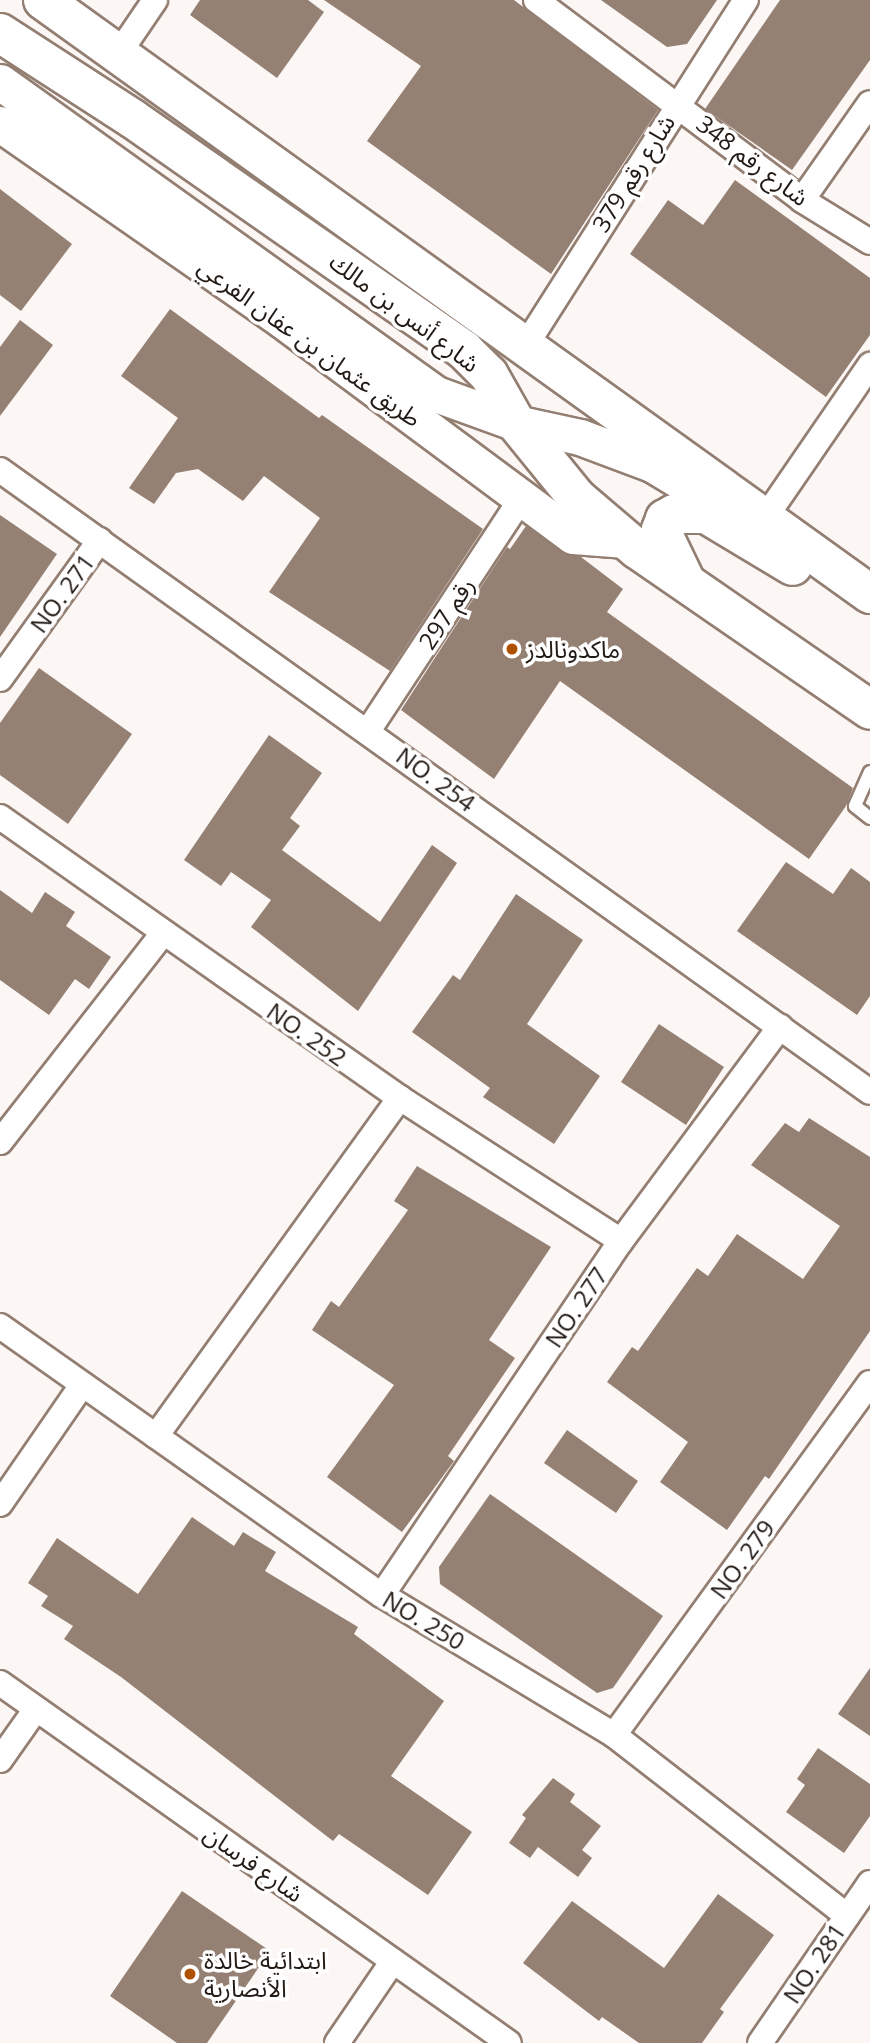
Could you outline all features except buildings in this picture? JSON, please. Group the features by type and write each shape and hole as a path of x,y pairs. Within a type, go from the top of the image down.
{"main road":[{"name":"شارع أنس بن مالك","path":"43,0 870,594"},
{"name":"شارع أنس بن مالك","path":"0,33 133,119 464,350 489,375 516,423 577,498 626,540 870,710"},
{"path":"0,82 436,394 516,423 580,437 652,464 870,594"},
{"name":"طريق عثمان بن عفان الفرعي","path":"0,124 523,496 573,536 626,540"},
{"path":"686,583 665,543 665,519 674,514 706,514 870,611"}],"street":[{"path":"119,53 155,0"},
{"name":"شارع رقم 348","path":"536,0 803,200 870,242"},
{"name":"شارع رقم 379","path":"524,348 677,103 746,0"},
{"path":"803,200 870,103"},
{"path":"765,518 870,365"},
{"name":"NO. 254","path":"0,470 368,730 870,1091"},
{"name":"رقم 297","path":"368,730 523,496"},
{"name":"NO. 271","path":"0,679 100,540"},
{"name":"NO. 252","path":"0,817 400,1098 621,1241"},
{"path":"0,1142 163,933"},
{"name":"NO. 277","path":"382,1595 621,1241 780,1027"},
{"path":"156,1436 400,1098"},
{"name":"NO. 250","path":"0,1326 382,1595 614,1735 847,1916"},
{"name":"NO. 279","path":"614,1735 870,1383"},
{"path":"0,1504 82,1385"},
{"name":"شارع فرسان","path":"0,1683 509,2043"},
{"path":"0,1760 36,1709"},
{"name":"NO. 281","path":"760,2043 870,1883"},
{"path":"337,2043 393,1962"}],"lane":[{"path":"870,772 855,806 870,818"}],"place":[{"name":"ماكدونالدز","path":"512,649"},
{"name":"ابتدائية خالدة الأنصارية","path":"190,1974"}]}
